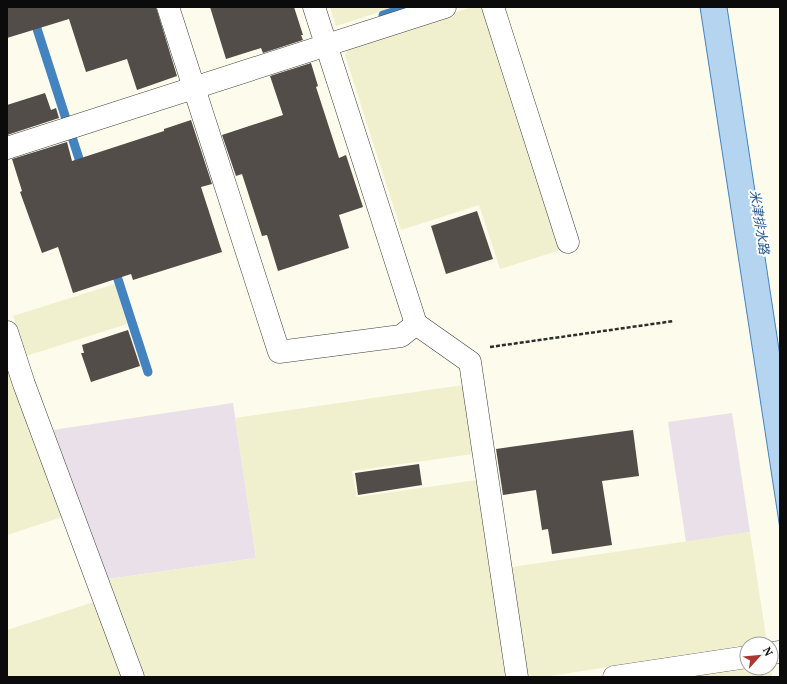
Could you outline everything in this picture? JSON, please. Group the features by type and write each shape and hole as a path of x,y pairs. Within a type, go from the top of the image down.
{"street":[{"path":"168,7 279,352 401,336 416,324"},
{"path":"314,7 416,324 470,362 517,677"},
{"path":"7,148 445,7"},
{"path":"493,7 568,242"},
{"path":"7,332 24,384 133,677"},
{"path":"614,677 739,658"}],"path":[{"path":"470,362 481,349 674,321"}],"shaded area":[{"path":"233,403 256,558 108,579 53,430"},
{"path":"732,413 750,532 686,542 668,422"}],"green space":[{"path":"330,7 395,7 336,26"},
{"path":"472,7 486,7 564,249 500,269 479,205 401,230 345,55 349,47"},
{"path":"115,284 127,324 26,356 13,316"},
{"path":"7,366 62,517 7,535"},
{"path":"463,385 473,454 352,471 357,497 477,480 505,677 145,677 108,579 256,558 235,418"},
{"path":"750,532 766,636 739,636 739,647 543,677 533,677 527,673 512,567"},
{"path":"94,602 121,677 7,677 7,630"},
{"path":"739,669 739,676 772,677 685,677"}],"water":[{"path":"700,7 727,7 780,356 780,529"}],"building":[{"path":"7,7 156,7 177,76 137,90 127,59 86,72 69,19 7,38"},
{"path":"210,7 294,7 303,35 301,35 303,40 263,53 261,48 226,59"},
{"path":"311,63 318,86 316,87 339,158 346,155 363,207 339,215 349,248 278,271 267,235 262,236 242,174 236,176 222,135 283,115 270,76"},
{"path":"45,93 51,110 56,108 59,118 7,135 7,105"},
{"path":"191,120 212,184 201,187 222,252 133,280 131,274 73,293 58,247 42,253 20,192 22,191 12,159 67,142 72,161 164,131 164,129"},
{"path":"477,211 493,259 446,274 431,226"},
{"path":"128,330 140,366 91,382 81,353 84,353 82,345"},
{"path":"633,430 639,476 602,481 612,545 552,554 548,529 542,530 536,490 503,495 496,449"},
{"path":"419,464 422,485 358,495 355,473"}],"waterway":[{"path":"30,7 67,122"},
{"path":"383,15 409,7"},
{"path":"71,134 83,171"},
{"path":"114,267 148,372"}],"water label":[{"name":"米津排水路","path":"760,222"}]}
